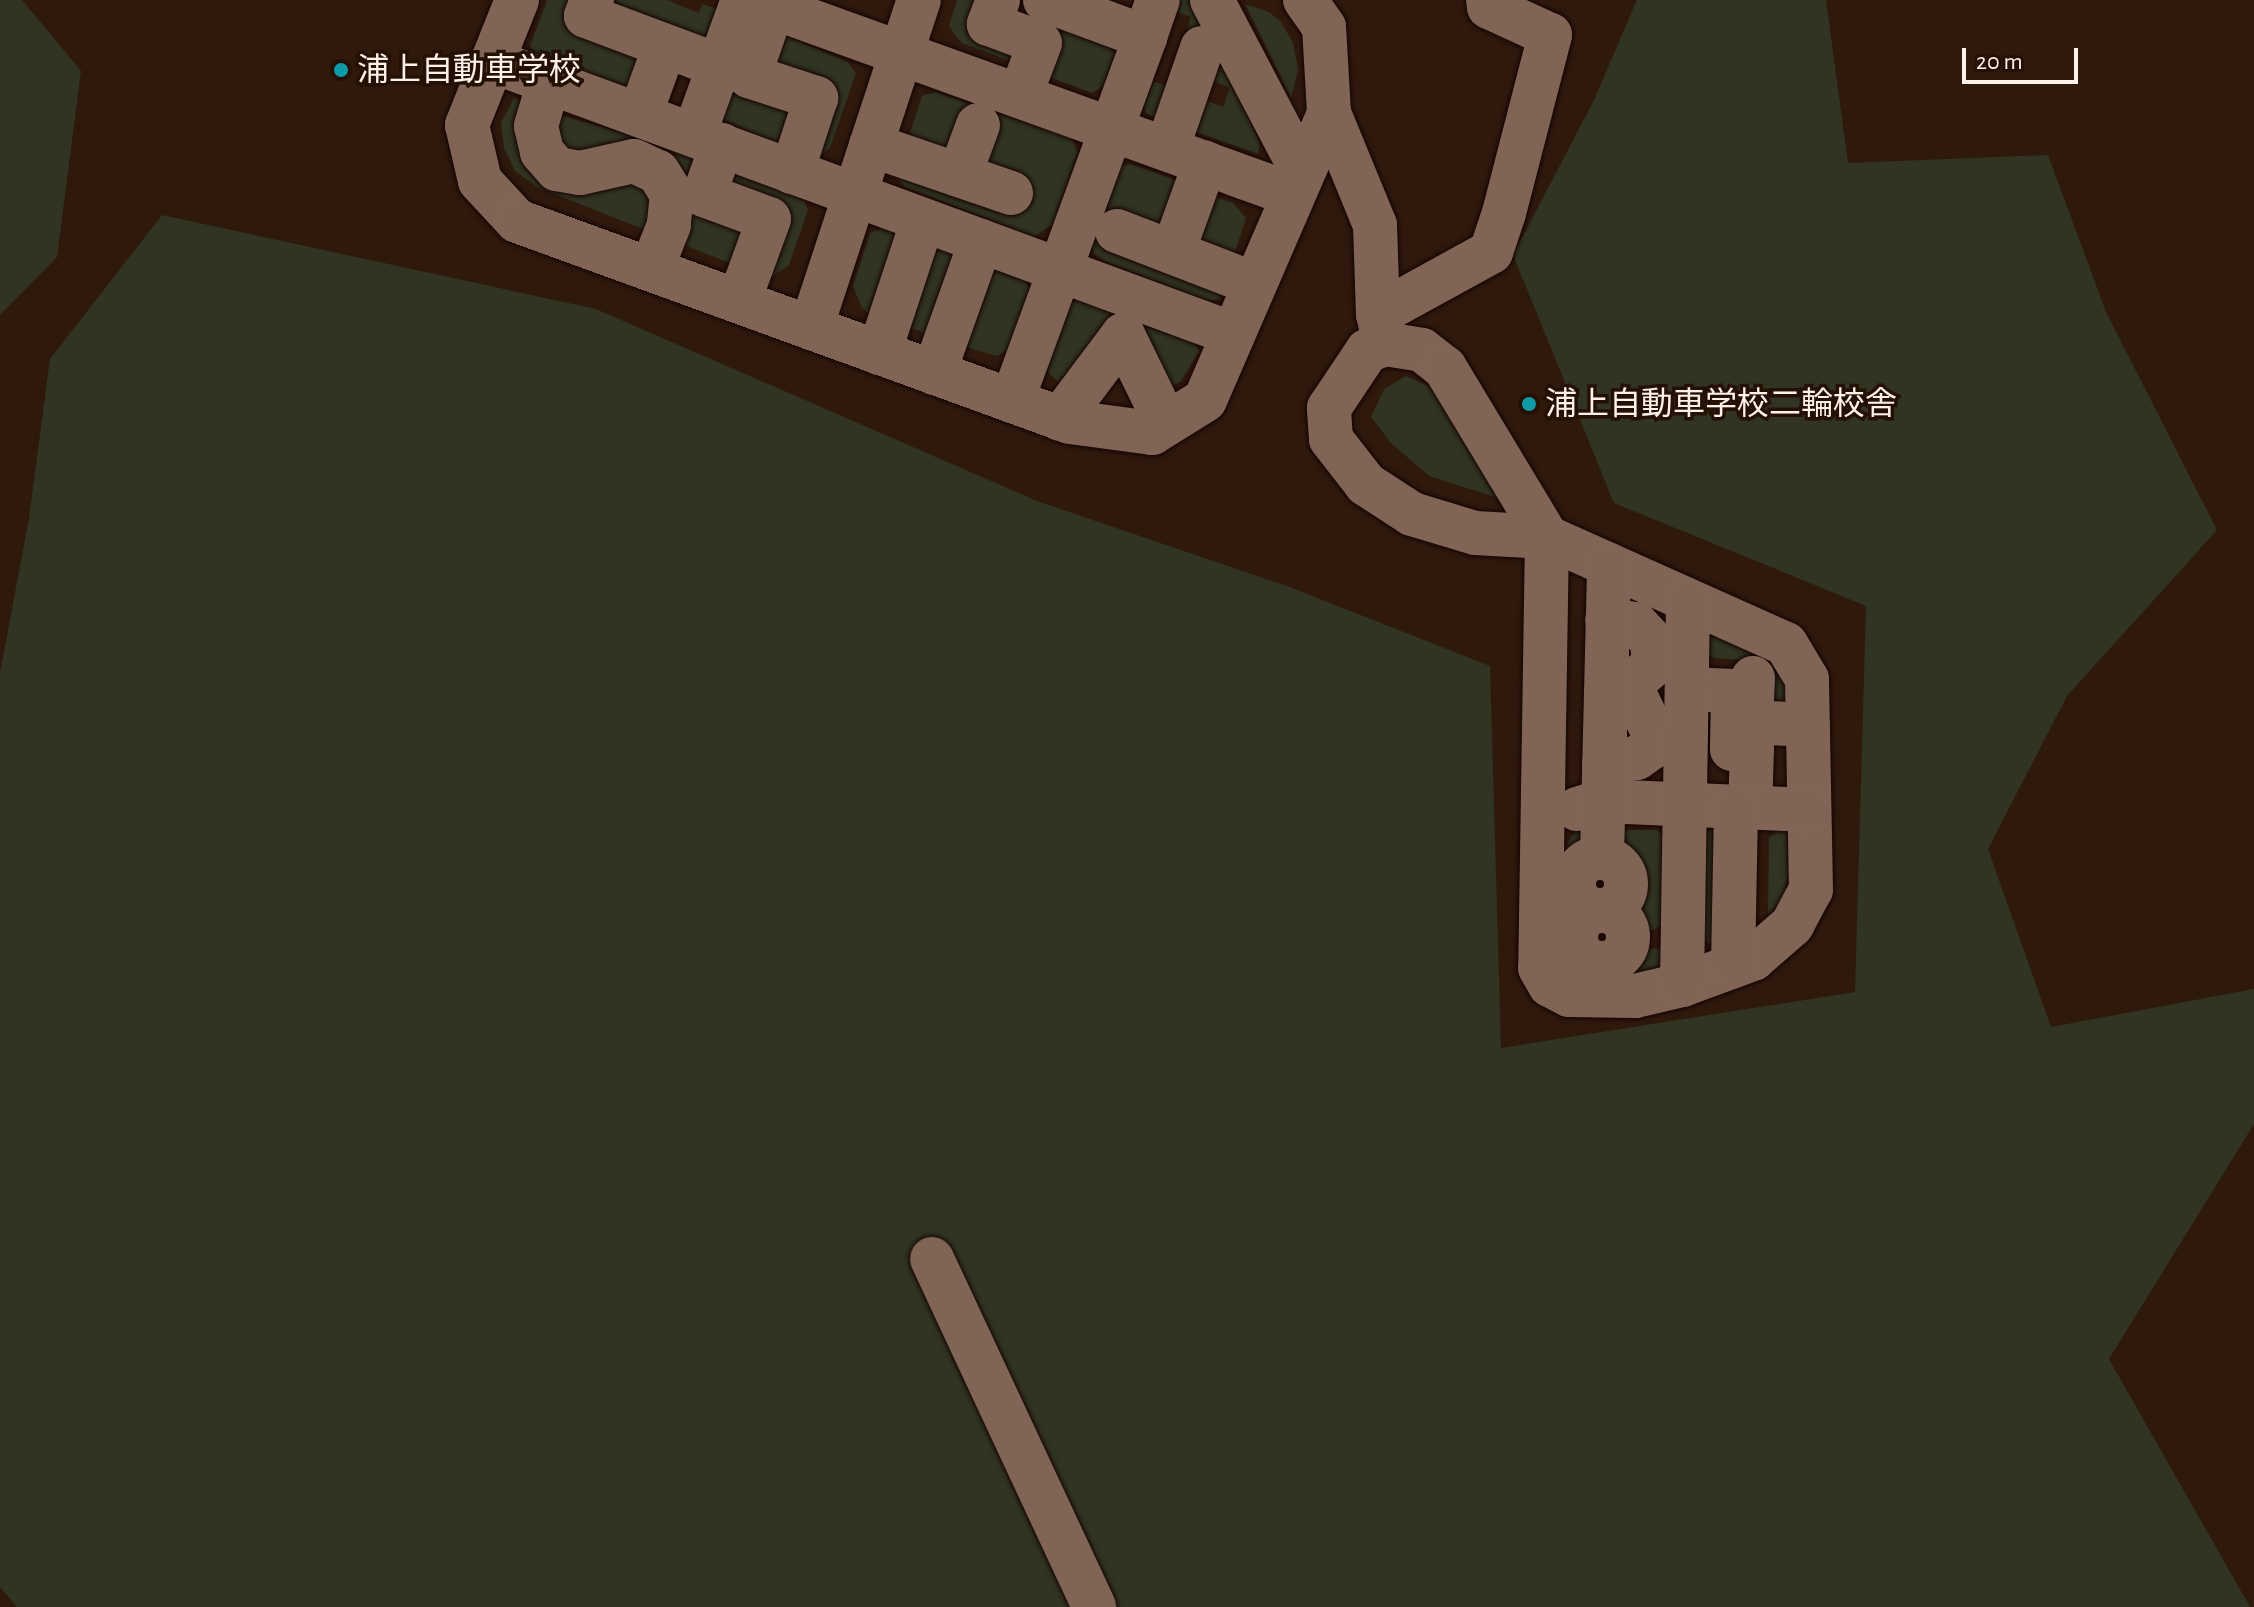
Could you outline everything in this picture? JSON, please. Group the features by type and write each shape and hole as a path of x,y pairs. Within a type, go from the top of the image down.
{"street":[{"path":"517,0 467,125 480,181 517,221 1060,419 1152,433 1205,400 1329,113"},
{"path":"592,0 586,16 719,66"},
{"path":"811,328 852,194 919,0"},
{"path":"998,0 989,24 1040,43 1020,96"},
{"path":"1012,401 1152,18 1045,0"},
{"path":"1212,0 1298,184"},
{"path":"1305,0 1324,27 1329,113 1375,225 1382,329"},
{"path":"1488,0 1489,7 1550,35 1491,252 1382,329 1329,408 1331,439 1366,484 1412,514 1475,533 1547,537 1786,644 1807,679 1811,890 1792,925 1747,959 1682,985 1635,996 1604,952 1574,884 1575,876 1585,862 1602,857 1609,565"},
{"path":"756,2 1186,156 1298,184"},
{"path":"739,301 769,219 704,195 719,66 756,2"},
{"path":"756,2 749,76 816,98 792,172"},
{"path":"640,115 665,46"},
{"path":"492,61 1233,334"},
{"path":"1173,252 1186,156 1204,76"},
{"path":"549,82 536,126 542,152 557,169 580,173 634,161 658,172 672,194 669,225 651,270"},
{"path":"960,174 978,125"},
{"path":"871,145 1011,193"},
{"path":"879,353 923,220"},
{"path":"1117,231 1254,284"},
{"path":"934,373 981,241"},
{"path":"1382,329 1422,350 1445,368 1547,537 1540,968 1550,985 1569,995 1604,952 1683,940"},
{"path":"1060,419 1123,335 1166,423"},
{"path":"1682,985 1685,805 1679,672 1688,602"},
{"path":"1607,620 1636,624 1679,672 1733,691 1732,749 1752,749 1808,737"},
{"path":"1542,821 1651,748 1654,734 1633,691 1637,679 1753,666 1751,722 1808,737"},
{"path":"1747,959 1752,749"},
{"path":"1603,782 1685,805 1809,810"},
{"path":"932,1259 1094,1607"}],"green space":[{"path":"0,0 22,0 81,71 57,257 0,315"},
{"path":"547,0 579,0 641,60 635,82 625,89 539,62 530,46"},
{"path":"606,0 667,0 699,13 702,4 728,13 714,53"},
{"path":"957,0 982,0 1025,47 1019,64 962,43 949,25"},
{"path":"1178,0 1194,0 1260,143 1258,154 1193,131 1202,99 1223,107 1230,88 1203,76 1167,121 1147,114 1141,102 1147,79 1169,87 1191,17 1174,11"},
{"path":"1637,0 1826,0 1848,163 2048,155 2106,312 2217,530 2067,696 1988,849 2051,1027 2254,989 2254,1124 2109,1359 2250,1607 17,1607 0,1587 0,673 29,518 50,359 162,215 596,309 1037,501 1287,586 1490,666 1501,1048 1855,992 1866,606 1614,503 1513,255 1593,102"},
{"path":"1245,4 1269,12 1281,22 1293,43 1298,70 1291,98"},
{"path":"1011,8 1112,48 1115,55 1110,82 1092,93 1047,76"},
{"path":"746,30 800,108 781,145 713,115"},
{"path":"784,35 848,62 856,73 830,148 821,155 811,155 773,73"},
{"path":"935,92 1071,138 1078,152 1053,224 1034,237 905,187 897,178 900,172 952,150 915,144 910,133 922,96"},
{"path":"514,98 528,103 524,131 603,178 654,186 653,233 537,187 515,171 504,148 501,123"},
{"path":"550,112 698,155 744,220 740,267 684,245 683,196 560,156"},
{"path":"1130,164 1179,181 1165,227 1218,285 1220,299 1208,301 1104,261 1094,253 1091,243 1120,167"},
{"path":"731,167 801,192 808,210 789,265 770,278 726,191"},
{"path":"1211,196 1233,203 1246,218 1234,255 1195,247"},
{"path":"885,227 900,228 870,316 861,306 853,286 870,233"},
{"path":"932,243 963,256 928,334 908,327"},
{"path":"988,264 1023,276 1030,290 1007,350 997,356 969,348 960,334"},
{"path":"1086,299 1194,343 1199,351 1181,381 1164,390 1133,324 1064,387 1057,381 1049,373 1045,360 1065,304"},
{"path":"1406,376 1435,389 1498,498 1429,476 1391,443 1371,417 1384,389"},
{"path":"1721,635 1776,661 1784,669 1789,715 1758,717 1758,661 1713,658 1707,652 1709,638"},
{"path":"1712,829 1717,832 1715,940 1709,944 1705,940 1705,834"},
{"path":"1576,830 1586,830 1584,858 1569,876 1570,897 1581,911 1570,927 1570,937 1578,960 1587,966 1587,972 1581,974 1568,972 1561,961 1563,851"},
{"path":"1617,830 1658,830 1666,843 1662,924 1653,930 1634,930 1621,909 1635,891 1636,880 1628,861 1612,851"},
{"path":"1777,831 1787,832 1788,875 1783,898 1768,916 1769,838"},
{"path":"1639,948 1661,949 1660,967 1650,975 1604,980 1606,968"}],"place":[{"name":"浦上自動車学校","path":"341,70"},
{"name":"浦上自動車学校二輪校舎","path":"1529,404"}]}
